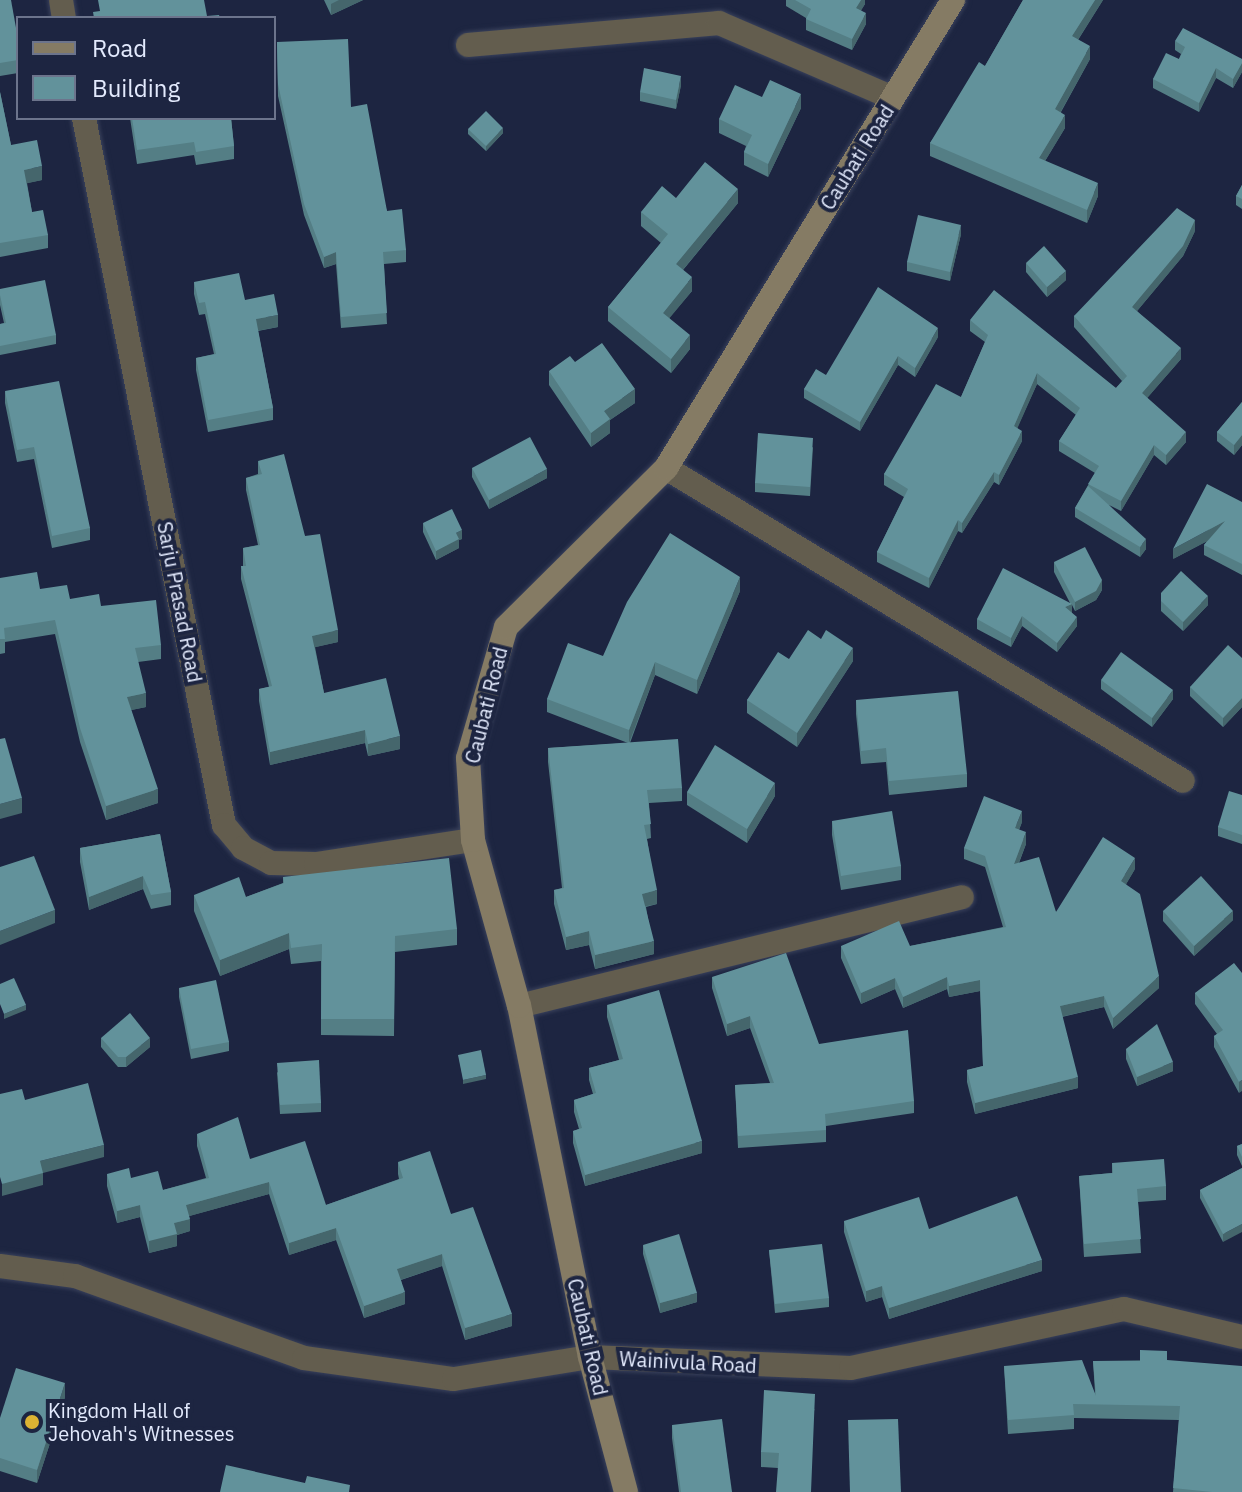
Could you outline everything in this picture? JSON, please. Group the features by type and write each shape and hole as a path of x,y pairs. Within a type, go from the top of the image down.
{"street":[{"name":"Caubati Road","path":"626,1492 590,1357 519,1006 473,840 468,758 506,627 666,468 953,0"},
{"path":"468,45 719,23 893,98"},
{"name":"Sarju Prasad Road","path":"84,120 224,825 243,848 271,863 316,864 473,840"},
{"path":"666,468 1183,781"},
{"path":"519,1006 962,897"},
{"name":"Wainivula Road","path":"0,1266 75,1276 304,1358 454,1379 590,1357 851,1368 1124,1309 1242,1337"}],"building":[{"path":"0,0 11,0 16,28 16,60 0,63"},
{"path":"98,0 204,0 207,16 94,16 93,12 100,11"},
{"path":"795,0 861,0 856,8 866,13 852,39 806,19 811,9"},
{"path":"1023,0 1095,0 1072,36 1090,46 1055,109 1065,115 1039,158 1098,183 1087,210 930,143 979,62 985,66"},
{"path":"1183,28 1242,59 1233,79 1216,68 1199,103 1153,79 1166,53 1179,59 1185,47 1175,41"},
{"path":"348,39 351,107 367,104 387,211 402,209 406,250 383,252 387,313 341,317 336,252 324,257 304,204 278,84 277,42"},
{"path":"644,68 681,76 676,100 640,92"},
{"path":"770,80 801,94 768,164 744,152 752,135 719,119 735,85 762,97"},
{"path":"0,92 11,145 37,140 42,166 24,170 32,212 43,210 48,235 0,243"},
{"path":"486,111 503,128 486,146 468,129"},
{"path":"132,120 231,120 234,146 196,152 194,142 137,150"},
{"path":"705,162 738,189 676,264 692,277 663,313 690,335 671,359 608,307 668,234 641,212 662,186 676,198"},
{"path":"1242,185 1242,199 1236,196"},
{"path":"1177,208 1195,220 1183,246 1132,307 1181,348 1142,393 1186,432 1166,455 1154,445 1121,501 1088,484 1099,466 1059,441 1080,408 1037,373 1014,426 1022,431 999,475 994,472 962,523 958,520 929,578 877,552 908,489 884,474 936,384 961,397 988,335 970,320 994,290 1116,388 1127,376 1074,316"},
{"path":"918,215 961,225 950,272 907,262"},
{"path":"1044,246 1066,271 1047,287 1026,263"},
{"path":"239,273 245,300 274,294 278,315 256,319 273,408 208,420 196,358 216,354 205,302 199,303 194,282"},
{"path":"45,280 56,335 0,346 0,324 6,323 0,289"},
{"path":"878,287 938,328 915,368 898,356 860,422 804,389 816,369 826,375"},
{"path":"602,343 635,389 604,411 610,419 591,433 549,371 570,356 575,362"},
{"path":"59,381 90,528 52,536 34,447 17,450 5,391"},
{"path":"1242,402 1242,435 1234,445 1217,432"},
{"path":"758,433 813,438 810,487 755,483"},
{"path":"530,437 547,469 489,500 472,468"},
{"path":"284,454 305,536 320,534 338,630 312,636 324,693 386,678 400,736 368,744 365,730 270,752 259,689 272,686 241,566 246,566 243,548 260,545 246,478 262,474 258,461"},
{"path":"1207,484 1242,502 1242,564 1204,545 1225,521 1173,549"},
{"path":"1088,486 1146,539 1140,547 1075,508"},
{"path":"452,509 462,530 456,533 459,539 436,551 423,523"},
{"path":"670,533 740,577 697,680 655,662 629,730 547,699 568,643 603,656 627,602"},
{"path":"1085,547 1102,580 1096,591 1075,602 1054,562"},
{"path":"1003,568 1072,604 1065,607 1077,617 1057,643 1022,616 1011,638 977,619"},
{"path":"1181,571 1208,596 1183,622 1161,601 1161,593"},
{"path":"37,572 40,589 67,585 70,599 99,594 101,606 156,600 161,645 135,648 146,693 127,697 158,789 106,806 80,728 55,620 4,628 5,639 0,639 0,578"},
{"path":"808,630 821,639 826,630 853,648 797,733 747,700 778,652 789,659"},
{"path":"1228,645 1242,658 1242,698 1223,718 1190,687"},
{"path":"1121,652 1173,690 1152,718 1101,680"},
{"path":"958,691 967,774 889,781 886,748 861,751 856,700"},
{"path":"5,738 22,798 0,804 0,739"},
{"path":"678,739 682,788 647,790 651,824 644,825 657,890 642,894 654,941 595,955 589,931 566,937 554,890 564,888 548,748"},
{"path":"715,745 775,783 747,829 687,792"},
{"path":"1229,791 1242,795 1242,835 1218,827"},
{"path":"984,796 1022,811 1015,828 1026,832 1014,864 1039,857 1056,912 1103,837 1135,858 1121,881 1140,894 1159,976 1113,1018 1104,996 1060,1006 1078,1077 975,1103 967,1070 983,1066 980,980 949,986 947,977 903,997 895,978 861,993 841,946 899,921 910,946 1006,927 985,856 964,848"},
{"path":"892,811 901,866 841,876 832,821"},
{"path":"160,834 171,892 151,895 143,876 89,897 80,848"},
{"path":"34,856 55,910 0,931 0,867"},
{"path":"449,858 457,929 395,936 394,1019 321,1019 322,944 291,948 289,933 220,960 194,895 239,877 246,897 284,883 283,877"},
{"path":"1201,876 1233,911 1194,946 1163,911"},
{"path":"786,953 819,1044 908,1030 914,1101 825,1114 826,1130 738,1136 735,1085 774,1083 750,1016 727,1024 712,977"},
{"path":"1234,963 1242,973 1242,1080 1239,1082 1214,1036 1223,1030 1195,993"},
{"path":"14,978 26,1005 4,1014 0,1004 0,984"},
{"path":"216,980 229,1042 191,1049 179,988"},
{"path":"659,990 702,1141 585,1175 573,1131 582,1128 574,1100 596,1093 589,1068 623,1059 607,1005"},
{"path":"130,1013 150,1038 126,1057 118,1057 101,1038"},
{"path":"1157,1024 1173,1062 1137,1077 1126,1049"},
{"path":"481,1050 486,1075 463,1080 458,1055"},
{"path":"319,1060 321,1103 280,1105 277,1063"},
{"path":"88,1083 104,1145 40,1161 43,1173 2,1184 0,1094 22,1089 25,1100"},
{"path":"238,1117 250,1159 305,1141 326,1205 403,1178 398,1162 430,1151 451,1214 473,1207 512,1314 465,1328 442,1254 397,1269 405,1292 364,1306 336,1228 289,1243 269,1182 186,1205 190,1219 174,1223 177,1234 149,1241 140,1205 117,1211 107,1174 129,1168 131,1178 158,1171 163,1190 209,1178 197,1134"},
{"path":"1164,1159 1166,1186 1137,1189 1141,1239 1084,1244 1079,1176 1113,1173 1112,1163"},
{"path":"1242,1168 1242,1224 1223,1234 1200,1190"},
{"path":"1017,1196 1042,1260 889,1308 882,1286 866,1291 844,1221 919,1197 929,1229"},
{"path":"679,1234 697,1293 660,1303 643,1245"},
{"path":"822,1244 829,1298 775,1304 769,1250"},
{"path":"1140,1350 1167,1351 1167,1360 1242,1366 1242,1492 1173,1488 1180,1406 1073,1404 1074,1415 1008,1420 1004,1366 1082,1360 1096,1396 1093,1361 1140,1361"},
{"path":"16,1368 65,1383 37,1470 0,1458 0,1418"},
{"path":"764,1390 815,1394 811,1492 776,1492 779,1453 761,1452"},
{"path":"722,1419 732,1492 681,1492 672,1425"},
{"path":"898,1419 901,1492 850,1492 848,1420"},
{"path":"226,1465 305,1483 307,1476 350,1485 349,1492 220,1492"}],"place":[{"name":"Kingdom Hall of Jehovah's Witnesses","path":"32,1422"}]}
